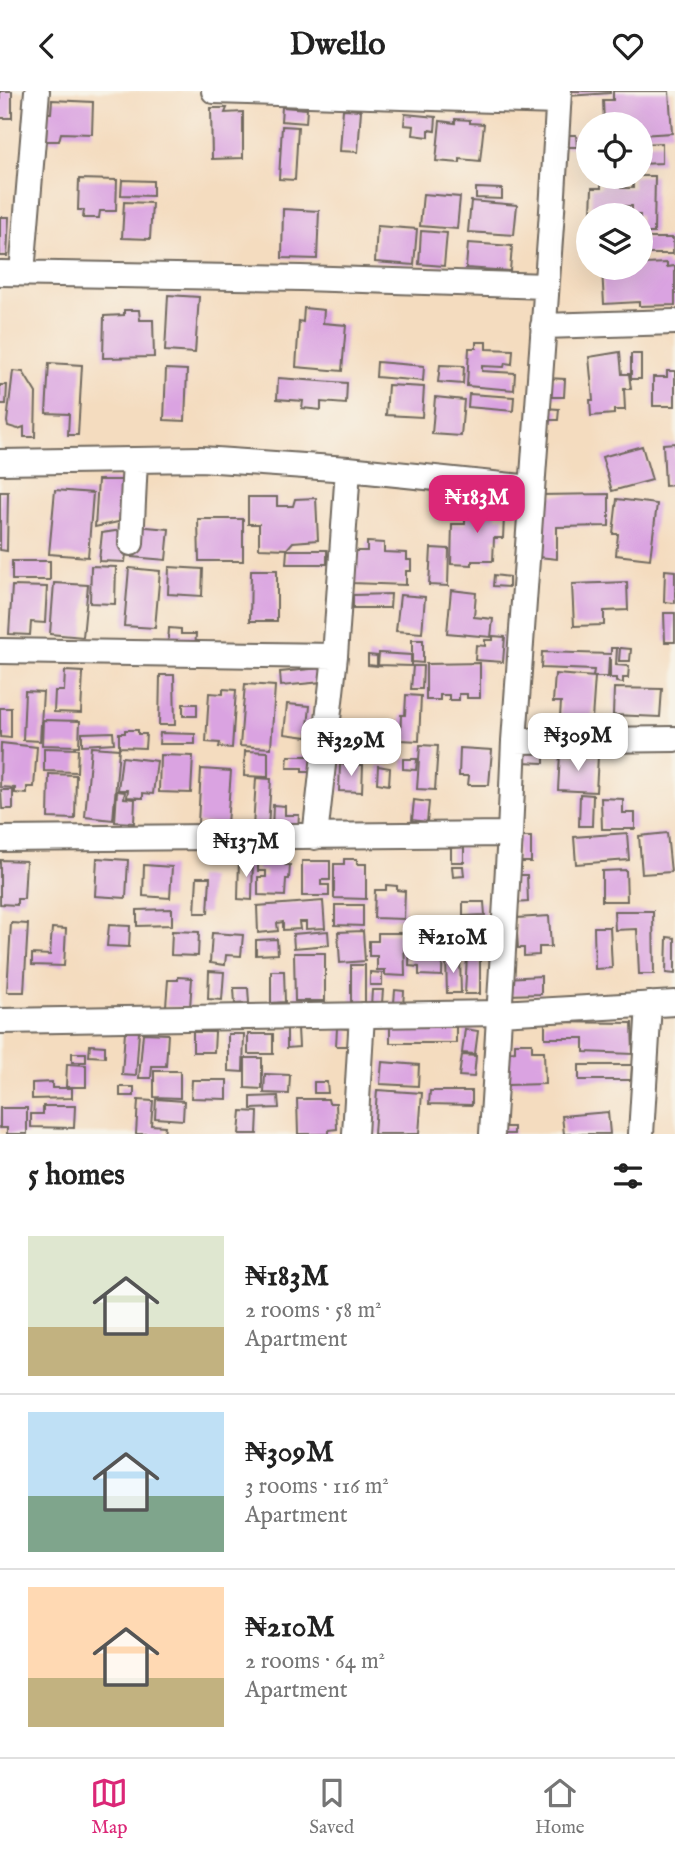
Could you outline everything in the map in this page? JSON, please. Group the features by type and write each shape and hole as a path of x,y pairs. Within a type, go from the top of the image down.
{"street":[{"path":"37,91 11,273 287,277 546,286"},
{"path":"214,91 559,97 514,741 492,1134"},
{"path":"543,326 675,321"},
{"path":"0,462 201,459 348,469 532,488"},
{"path":"131,543 135,460"},
{"path":"315,837 335,656 348,469"},
{"path":"0,652 335,656"},
{"path":"514,741 675,739"},
{"path":"0,839 510,834"},
{"path":"0,1021 499,1013 675,1003"},
{"path":"640,1134 649,1004"},
{"path":"355,1134 362,1015"}],"building":[{"path":"0,91 12,91 12,118 0,118"},
{"path":"568,91 610,91 610,93 568,96"},
{"path":"613,91 669,91 672,133 653,134 653,112 604,112 603,100 613,100"},
{"path":"52,100 93,102 92,134 61,133 59,141 46,141 47,113 51,113"},
{"path":"282,107 307,109 306,123 281,121"},
{"path":"211,108 227,108 225,113 243,112 243,158 212,159"},
{"path":"343,109 361,110 358,152 340,151"},
{"path":"405,114 436,117 435,131 429,130 429,137 413,135 414,126 404,125"},
{"path":"455,119 484,124 480,161 436,161 440,121 455,123"},
{"path":"282,126 298,127 295,180 279,179"},
{"path":"564,135 576,135 576,147 564,147"},
{"path":"653,143 662,143 662,163 653,163"},
{"path":"655,176 654,233 653,203 591,203 592,189 653,189"},
{"path":"79,179 117,180 116,211 100,211 99,218 83,218 84,210 78,210"},
{"path":"122,180 153,181 153,196 121,195"},
{"path":"476,188 502,189 502,199 476,198"},
{"path":"423,194 460,197 457,229 420,226"},
{"path":"471,201 517,205 514,235 468,232"},
{"path":"124,202 152,203 150,239 122,238"},
{"path":"283,209 319,211 317,259 282,258"},
{"path":"0,217 9,217 7,256 0,256"},
{"path":"377,226 417,229 414,265 375,262"},
{"path":"421,231 447,233 444,266 419,264"},
{"path":"653,238 673,238 673,254 653,254"},
{"path":"468,243 512,246 510,271 466,268"},
{"path":"667,263 667,267 675,266 675,305 639,306 639,302 604,304 603,280 653,280 653,264"},
{"path":"168,295 199,297 195,353 165,351"},
{"path":"304,308 324,310 323,323 346,325 342,371 296,367 299,321 303,322"},
{"path":"124,310 139,310 140,320 153,320 154,357 103,358 104,316 124,315"},
{"path":"476,342 486,342 486,349 513,350 512,364 505,363 504,367 482,366 482,371 515,373 514,390 467,386 469,348 476,348"},
{"path":"620,352 622,374 629,374 631,389 624,389 625,410 591,416 590,400 593,400 589,357"},
{"path":"631,354 641,354 641,379 631,379"},
{"path":"377,362 424,366 423,381 376,377"},
{"path":"49,363 82,365 78,435 68,435 69,414 46,413"},
{"path":"440,365 464,366 463,384 438,382"},
{"path":"166,369 187,370 185,421 164,420"},
{"path":"13,371 23,372 36,393 35,437 24,437 24,427 18,429 8,426"},
{"path":"667,371 675,371 675,406 653,406 653,377 667,377"},
{"path":"278,378 347,383 346,404 321,402 321,410 302,408 303,401 277,399"},
{"path":"547,378 565,379 564,397 547,397"},
{"path":"0,385 7,385 6,404 0,404"},
{"path":"388,385 424,387 422,417 386,415"},
{"path":"469,394 514,397 513,411 468,407"},
{"path":"435,397 464,400 461,436 432,434"},
{"path":"544,408 559,409 558,420 544,420"},
{"path":"675,443 675,485 665,486 663,444"},
{"path":"642,446 652,480 612,491 602,457"},
{"path":"98,480 126,480 123,521 95,527"},
{"path":"55,490 93,493 88,557 49,554"},
{"path":"0,492 8,492 7,551 0,550"},
{"path":"609,494 609,526 557,527 557,559 539,557 539,495"},
{"path":"248,497 277,497 277,506 293,506 295,499 316,498 318,540 293,542 287,549 259,548 259,524 248,524"},
{"path":"617,499 657,504 650,559 616,555 618,534 613,534"},
{"path":"474,502 497,503 496,517 504,517 503,538 494,538 493,561 472,561 472,565 451,564 452,524 465,524 465,506 474,507"},
{"path":"198,519 243,519 243,561 199,561"},
{"path":"135,526 169,529 166,560 132,557"},
{"path":"129,529 125,562 99,561 102,533"},
{"path":"367,542 384,543 384,552 407,553 407,560 411,560 411,571 406,571 406,585 352,583 353,551 367,551"},
{"path":"431,548 449,549 448,586 429,585"},
{"path":"287,550 327,550 327,564 286,564"},
{"path":"12,561 50,561 50,580 12,580"},
{"path":"91,566 116,567 115,604 90,603"},
{"path":"169,567 203,569 202,596 168,594"},
{"path":"129,568 160,571 155,628 124,626"},
{"path":"251,570 277,570 277,621 250,621"},
{"path":"665,570 675,571 675,603 664,602"},
{"path":"494,575 509,577 509,587 493,586"},
{"path":"627,582 628,610 604,611 604,625 574,626 572,584"},
{"path":"54,583 88,585 83,637 50,634"},
{"path":"12,586 47,587 45,623 31,622 30,635 9,634"},
{"path":"451,590 476,593 474,617 493,619 491,637 447,633"},
{"path":"391,594 390,608 353,608 353,595"},
{"path":"400,595 425,597 422,633 396,631"},
{"path":"664,613 675,613 675,642 665,642"},
{"path":"169,628 181,629 181,634 196,634 195,651 168,643"},
{"path":"493,636 505,637 503,662 475,660 476,645 485,646 485,640 493,640"},
{"path":"412,640 423,640 423,663 412,662"},
{"path":"611,648 617,648 616,665 629,666 628,678 623,678 623,683 616,682 616,678 610,678 610,658 608,677 593,677 594,670 541,668 542,652 611,654"},
{"path":"620,648 631,649 630,661 619,661"},
{"path":"379,653 411,655 411,666 378,665"},
{"path":"368,655 377,656 377,666 368,665"},
{"path":"480,663 480,698 467,698 467,694 459,694 459,700 449,700 449,695 440,695 440,700 426,700 426,664"},
{"path":"413,666 423,666 422,689 411,689"},
{"path":"321,668 322,682 281,686 280,672"},
{"path":"65,671 83,672 81,713 54,712 55,691 64,691"},
{"path":"555,674 595,677 592,719 560,717 561,702 553,702"},
{"path":"160,675 174,675 175,725 159,725"},
{"path":"245,684 275,686 271,748 240,746"},
{"path":"614,688 662,689 660,717 613,715"},
{"path":"223,689 236,690 232,748 219,747 220,743 206,742 209,693 223,694"},
{"path":"25,691 43,692 40,741 23,740"},
{"path":"406,695 421,696 419,741 400,740 401,715 405,715"},
{"path":"183,704 197,704 197,716 183,716"},
{"path":"287,704 310,706 307,737 284,734"},
{"path":"0,708 11,708 11,738 0,737"},
{"path":"43,720 80,721 79,746 42,745"},
{"path":"125,730 138,730 138,734 146,734 145,748 119,747 119,733 125,733"},
{"path":"113,732 114,743 82,745 82,733"},
{"path":"160,733 195,734 195,744 159,744"},
{"path":"353,739 359,739 359,747 352,746"},
{"path":"1,743 37,747 34,787 27,787 27,794 15,793 15,788 0,787"},
{"path":"420,745 438,746 435,790 417,789"},
{"path":"91,747 119,749 113,820 85,817"},
{"path":"44,748 78,749 77,772 44,771"},
{"path":"460,748 492,750 489,785 468,785 469,776 459,776"},
{"path":"522,750 544,751 544,763 522,762"},
{"path":"245,751 268,752 268,777 244,776"},
{"path":"560,754 598,756 596,792 558,790"},
{"path":"160,755 193,756 191,793 159,792"},
{"path":"288,756 312,756 312,772 302,772 302,768 287,768"},
{"path":"122,757 157,761 153,794 143,793 143,798 127,797 128,790 118,790"},
{"path":"403,759 417,759 416,770 403,769"},
{"path":"340,764 363,765 362,792 339,791"},
{"path":"378,766 390,768 389,785 377,783"},
{"path":"201,769 231,771 227,824 198,823"},
{"path":"49,774 76,775 75,819 48,818"},
{"path":"256,778 271,779 268,829 253,828"},
{"path":"1,790 13,790 13,809 2,809"},
{"path":"117,791 125,792 124,798 135,799 134,823 115,822"},
{"path":"580,794 593,795 592,826 579,826"},
{"path":"601,798 623,799 623,813 635,813 635,829 602,829"},
{"path":"414,800 429,802 427,822 412,820"},
{"path":"273,805 285,806 285,815 299,815 298,828 272,830"},
{"path":"627,833 629,860 576,864 574,837"},
{"path":"667,833 671,872 642,874 639,836"},
{"path":"517,837 531,837 531,862 517,862"},
{"path":"464,847 464,862 451,862 451,848"},
{"path":"239,857 253,858 252,900 238,899"},
{"path":"97,858 128,860 126,898 95,896"},
{"path":"344,859 357,859 357,864 366,864 366,899 334,898 334,864 344,864"},
{"path":"0,860 26,861 24,899 17,899 17,905 0,904"},
{"path":"258,860 285,862 285,865 290,865 285,896 258,895 258,877 266,877 266,871 258,871"},
{"path":"302,861 330,861 330,880 321,880 321,885 329,885 329,896 302,896"},
{"path":"144,865 172,867 170,898 143,896"},
{"path":"452,866 463,866 464,876 453,877"},
{"path":"626,870 627,901 602,901 602,871"},
{"path":"514,875 527,875 528,902 514,903"},
{"path":"197,877 210,877 208,913 195,913"},
{"path":"386,885 397,886 397,890 405,891 404,919 374,918 375,890 386,890"},
{"path":"323,901 325,928 306,929 306,922 299,922 300,929 283,930 283,922 277,923 278,931 258,933 257,906"},
{"path":"463,902 484,902 485,915 463,916"},
{"path":"335,905 363,905 363,926 335,925"},
{"path":"172,909 172,925 137,926 137,910"},
{"path":"614,911 653,911 654,974 639,974 637,929 615,930"},
{"path":"549,916 551,947 539,947 539,955 524,956 524,948 518,948 516,918"},
{"path":"11,923 28,924 24,992 7,992"},
{"path":"446,924 482,924 482,952 447,953"},
{"path":"109,925 130,926 129,947 107,946"},
{"path":"594,927 610,927 612,968 595,969"},
{"path":"52,928 66,929 64,966 32,965 32,954 50,955"},
{"path":"172,931 199,932 198,956 171,955"},
{"path":"328,931 329,945 294,948 293,934"},
{"path":"363,931 365,961 340,963 338,932"},
{"path":"415,932 438,933 438,939 443,939 442,976 419,975 419,967 409,966 410,938 415,938"},
{"path":"212,933 243,935 241,956 226,955 225,965 210,963"},
{"path":"378,933 404,933 405,976 385,975 385,970 377,970 377,956 369,956 369,941 378,941"},
{"path":"667,937 675,938 675,974 666,973"},
{"path":"277,939 278,954 256,955 256,940"},
{"path":"294,953 325,953 325,1001 295,1001"},
{"path":"467,956 480,956 480,994 465,994"},
{"path":"446,958 460,958 461,993 447,993"},
{"path":"351,965 365,965 365,1007 351,1007"},
{"path":"209,971 224,972 222,1000 208,999"},
{"path":"271,971 284,971 285,1002 271,1003"},
{"path":"370,972 382,973 382,985 370,985"},
{"path":"541,976 541,994 507,995 506,978"},
{"path":"178,977 192,978 190,1008 166,1006 168,980 178,980"},
{"path":"234,988 248,988 249,1003 235,1004"},
{"path":"372,990 383,990 382,1003 394,1003 395,990 404,991 403,1007 371,1007"},
{"path":"545,1022 632,1023 633,1054 584,1052 584,1038 545,1038"},
{"path":"390,1027 456,1027 456,1043 390,1043"},
{"path":"298,1028 299,1047 287,1048 287,1029"},
{"path":"337,1028 350,1029 350,1046 336,1046"},
{"path":"465,1029 478,1031 475,1054 462,1053"},
{"path":"125,1031 139,1032 136,1076 122,1075"},
{"path":"193,1032 215,1032 214,1052 193,1052"},
{"path":"143,1033 168,1034 166,1066 152,1066 151,1078 139,1078"},
{"path":"228,1034 244,1034 243,1072 228,1071"},
{"path":"248,1034 273,1034 273,1054 248,1054"},
{"path":"515,1043 532,1043 532,1051 544,1051 545,1084 508,1085 507,1052 515,1051"},
{"path":"90,1045 105,1046 105,1057 89,1056"},
{"path":"72,1053 86,1053 86,1062 72,1062"},
{"path":"462,1055 476,1056 474,1077 459,1076"},
{"path":"245,1058 262,1058 262,1089 245,1088"},
{"path":"382,1062 419,1065 418,1086 380,1084"},
{"path":"67,1064 86,1065 86,1087 66,1087"},
{"path":"579,1065 632,1065 631,1080 579,1080"},
{"path":"154,1071 180,1071 180,1098 154,1097"},
{"path":"265,1074 290,1075 289,1094 264,1093"},
{"path":"192,1080 227,1080 227,1099 191,1098"},
{"path":"52,1082 52,1088 72,1088 72,1098 32,1099 32,1083"},
{"path":"314,1082 327,1082 328,1093 314,1093"},
{"path":"120,1087 134,1087 134,1096 120,1096"},
{"path":"377,1090 422,1093 419,1134 374,1134"},
{"path":"430,1091 472,1091 472,1105 429,1104"},
{"path":"278,1096 279,1108 251,1109 251,1097"},
{"path":"156,1099 184,1101 183,1120 155,1118"},
{"path":"297,1099 328,1099 329,1103 336,1103 337,1129 329,1130 329,1134 298,1134"},
{"path":"138,1100 153,1101 151,1125 165,1126 164,1134 136,1134"},
{"path":"43,1106 75,1106 74,1128 31,1127 31,1114 43,1114"},
{"path":"0,1108 27,1108 27,1134 7,1134 7,1128 0,1128"},
{"path":"241,1111 258,1112 257,1134 239,1134"},
{"path":"608,1112 610,1134 564,1134 562,1116"},
{"path":"499,1127 514,1127 514,1134 499,1134"}]}
